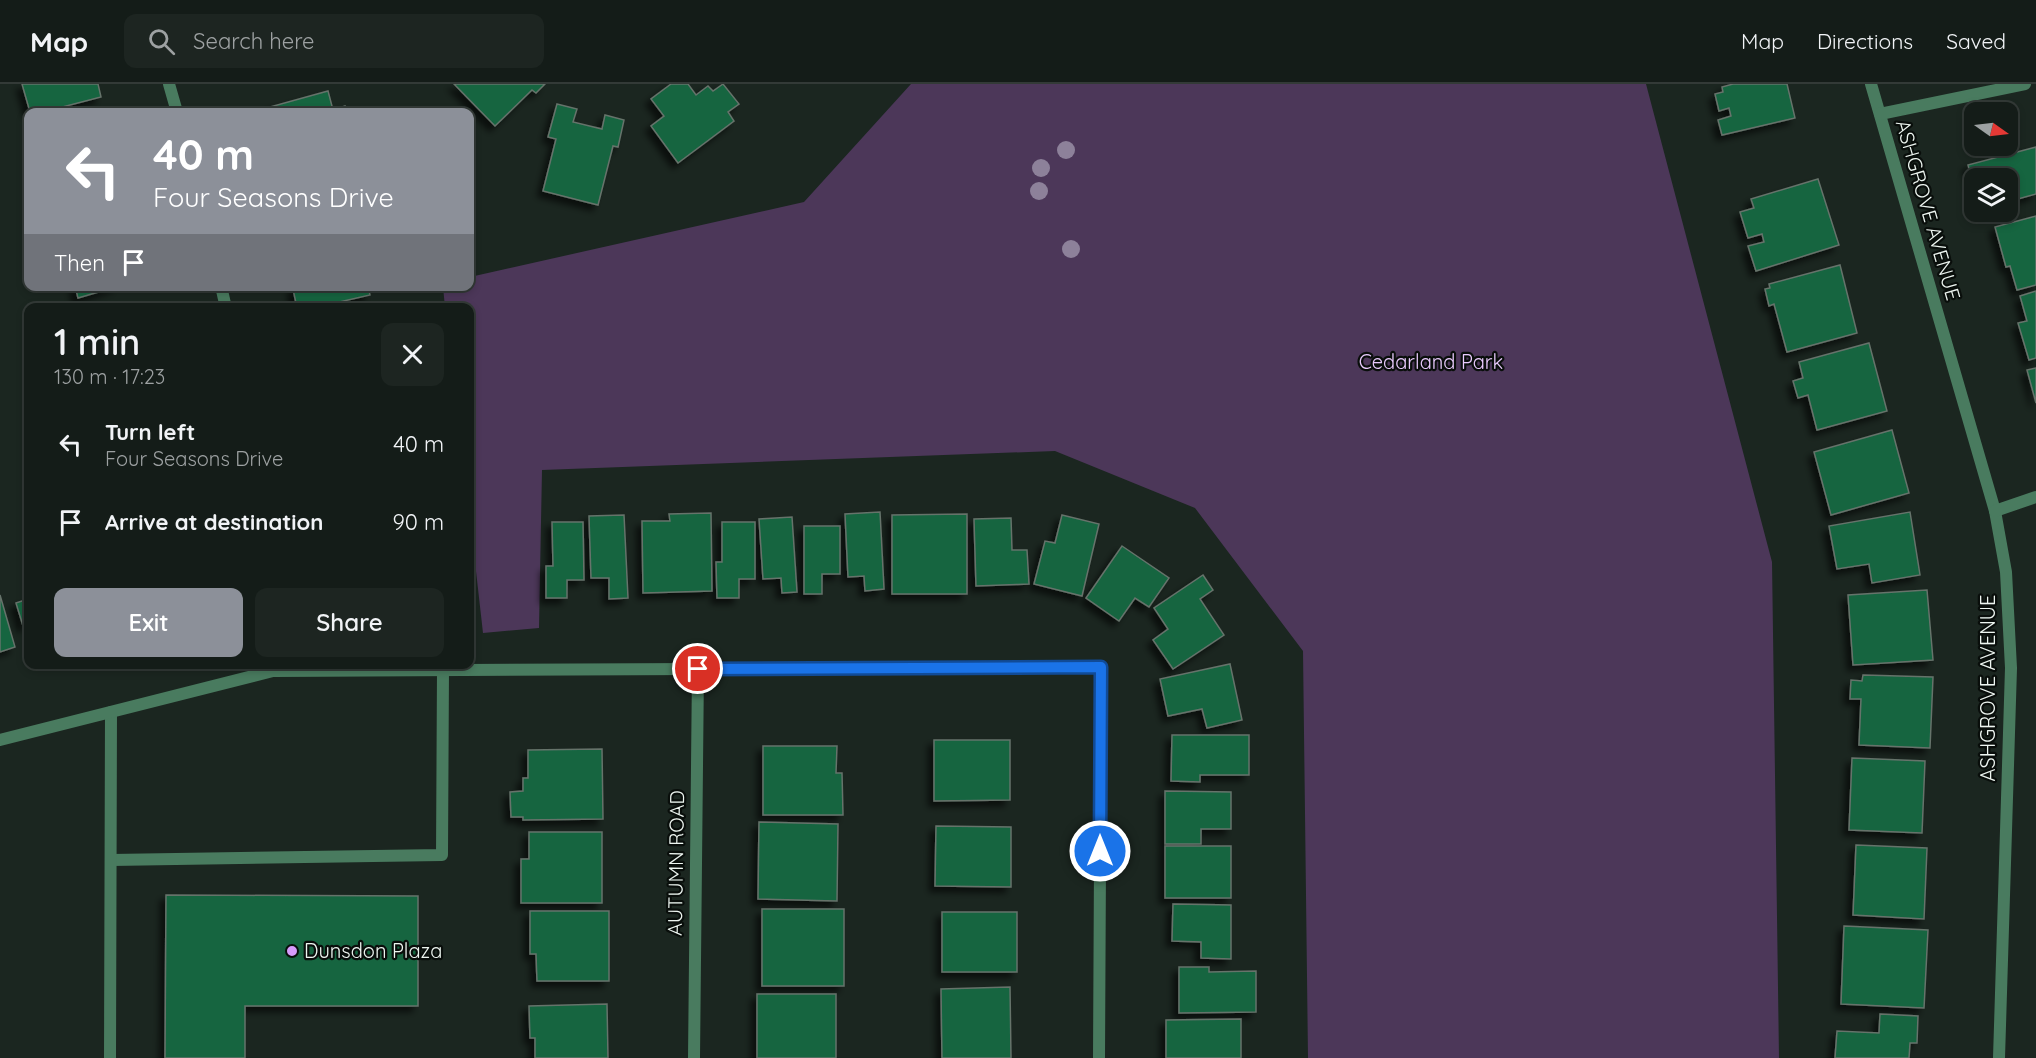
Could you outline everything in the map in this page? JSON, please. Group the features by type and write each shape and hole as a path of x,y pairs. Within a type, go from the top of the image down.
{"street":[{"path":"170,84 176,108"},
{"name":"ASHGROVE AVENUE","path":"1871,84 1995,511 2006,573 2011,668 1998,1058"},
{"path":"1880,114 2025,84"},
{"path":"1995,511 2036,497"},
{"path":"358,669 1101,667 1099,1058"},
{"path":"0,740 269,669"},
{"name":"AUTUMN ROAD","path":"694,1058 698,669"},
{"path":"111,860 442,855 443,670"},
{"path":"110,1058 111,712"}],"green space":[{"name":"Cedarland Park","path":"911,84 1646,84 1772,562 1779,1058 1308,1058 1303,651 1195,508 1055,451 542,470 539,628 483,633 474,553 474,303 445,303 443,291 474,291 474,276 804,202"}],"building":[{"path":"22,84 98,84 101,97 58,108 29,108"},
{"path":"454,84 545,84 536,93 532,90 495,126"},
{"path":"671,84 688,84 696,95 708,86 713,91 723,84 739,104 728,112 734,121 678,163 651,126 664,116 651,99"},
{"path":"1733,84 1787,84 1795,118 1722,135 1718,120 1731,116 1729,108 1719,111 1715,94 1723,92 1722,87"},
{"path":"328,91 332,108 270,108"},
{"path":"557,104 577,109 573,122 602,129 605,115 624,120 618,147 613,146 598,205 543,191 556,139 548,137"},
{"path":"2036,147 2036,194 2018,199 2018,168 1969,168 1968,165 2002,156 2018,156 2018,152"},
{"path":"1818,179 1839,245 1756,271 1748,246 1764,242 1762,234 1748,238 1740,212 1754,208 1751,199"},
{"path":"2036,216 2036,285 2017,290 2010,266 2006,267 1995,227"},
{"path":"1840,265 1857,333 1787,352 1774,304 1769,306 1765,289 1770,288 1769,284"},
{"path":"76,291 102,291 78,298"},
{"path":"293,291 369,291 370,295 335,303 296,303"},
{"path":"2036,291 2036,358 2029,360 2018,323 2027,321 2020,296"},
{"path":"1869,343 1887,411 1817,430 1808,395 1798,398 1793,381 1803,378 1799,362"},
{"path":"2036,368 2036,403 2027,370"},
{"path":"1892,430 1909,493 1831,515 1814,452"},
{"path":"880,512 884,589 865,591 864,576 848,577 845,514"},
{"path":"1910,512 1920,575 1872,583 1869,564 1837,569 1829,526"},
{"path":"711,513 712,591 643,593 642,521 670,521 669,514"},
{"path":"967,514 967,594 892,594 892,515"},
{"path":"624,515 628,598 609,599 609,578 591,578 589,516"},
{"path":"1062,515 1099,524 1082,596 1034,584 1045,541 1055,543"},
{"path":"792,517 797,592 782,593 781,578 763,579 759,519"},
{"path":"1011,518 1012,550 1027,550 1029,584 976,586 974,519"},
{"path":"552,522 583,522 584,580 567,580 567,598 546,598 546,566 553,566"},
{"path":"722,522 755,522 755,579 739,579 739,598 717,598 716,562 722,562"},
{"path":"804,526 840,526 840,574 822,574 822,594 804,594"},
{"path":"1122,546 1169,578 1149,607 1135,598 1119,621 1086,598"},
{"path":"1203,575 1213,590 1200,599 1224,635 1173,669 1153,640 1168,629 1154,608"},
{"path":"1927,590 1933,660 1853,665 1848,595"},
{"path":"0,595 15,647 0,652"},
{"path":"24,600 24,626 23,626 16,603"},
{"path":"1230,664 1242,720 1207,728 1202,709 1168,716 1160,679"},
{"path":"1863,675 1933,677 1930,748 1859,745 1861,699 1850,699 1851,680 1862,681"},
{"path":"1172,735 1249,735 1249,775 1200,775 1200,782 1171,781"},
{"path":"934,740 1010,740 1010,800 934,801"},
{"path":"763,746 837,746 836,773 842,773 843,815 763,815"},
{"path":"602,749 603,819 523,820 523,817 511,817 510,792 523,791 523,778 528,778 528,750"},
{"path":"1852,758 1925,761 1922,833 1849,830"},
{"path":"1165,791 1231,792 1231,829 1201,829 1201,844 1165,844"},
{"path":"759,822 838,824 837,901 758,899"},
{"path":"936,826 1011,827 1011,887 935,886"},
{"path":"529,832 602,832 602,903 521,903 521,859 529,859"},
{"path":"1856,845 1927,848 1924,919 1853,915"},
{"path":"1165,846 1231,846 1231,898 1165,898"},
{"name":"Dunsdon Plaza","path":"166,895 418,896 418,1006 245,1006 245,1058 165,1058"},
{"path":"1173,904 1231,905 1231,959 1201,958 1201,942 1172,941"},
{"path":"762,909 844,909 844,986 762,986"},
{"path":"530,911 609,911 609,981 537,981 536,954 530,954"},
{"path":"942,912 1017,912 1017,972 942,972"},
{"path":"1844,926 1928,930 1924,1008 1841,1004"},
{"path":"1179,967 1209,967 1209,972 1256,971 1256,1012 1179,1013"},
{"path":"1010,987 1011,1058 942,1058 941,989"},
{"path":"757,994 836,994 836,1058 757,1058"},
{"path":"607,1004 608,1058 535,1058 535,1038 530,1038 529,1006"},
{"path":"1880,1014 1918,1016 1917,1043 1910,1043 1909,1058 1835,1058 1837,1031 1879,1033"},
{"path":"1241,1019 1241,1058 1166,1058 1166,1020"}],"place":[{"name":"Dunsdon Plaza","path":"292,951"}],"route":[{"path":"698,669 1101,667 1100,851"}]}
